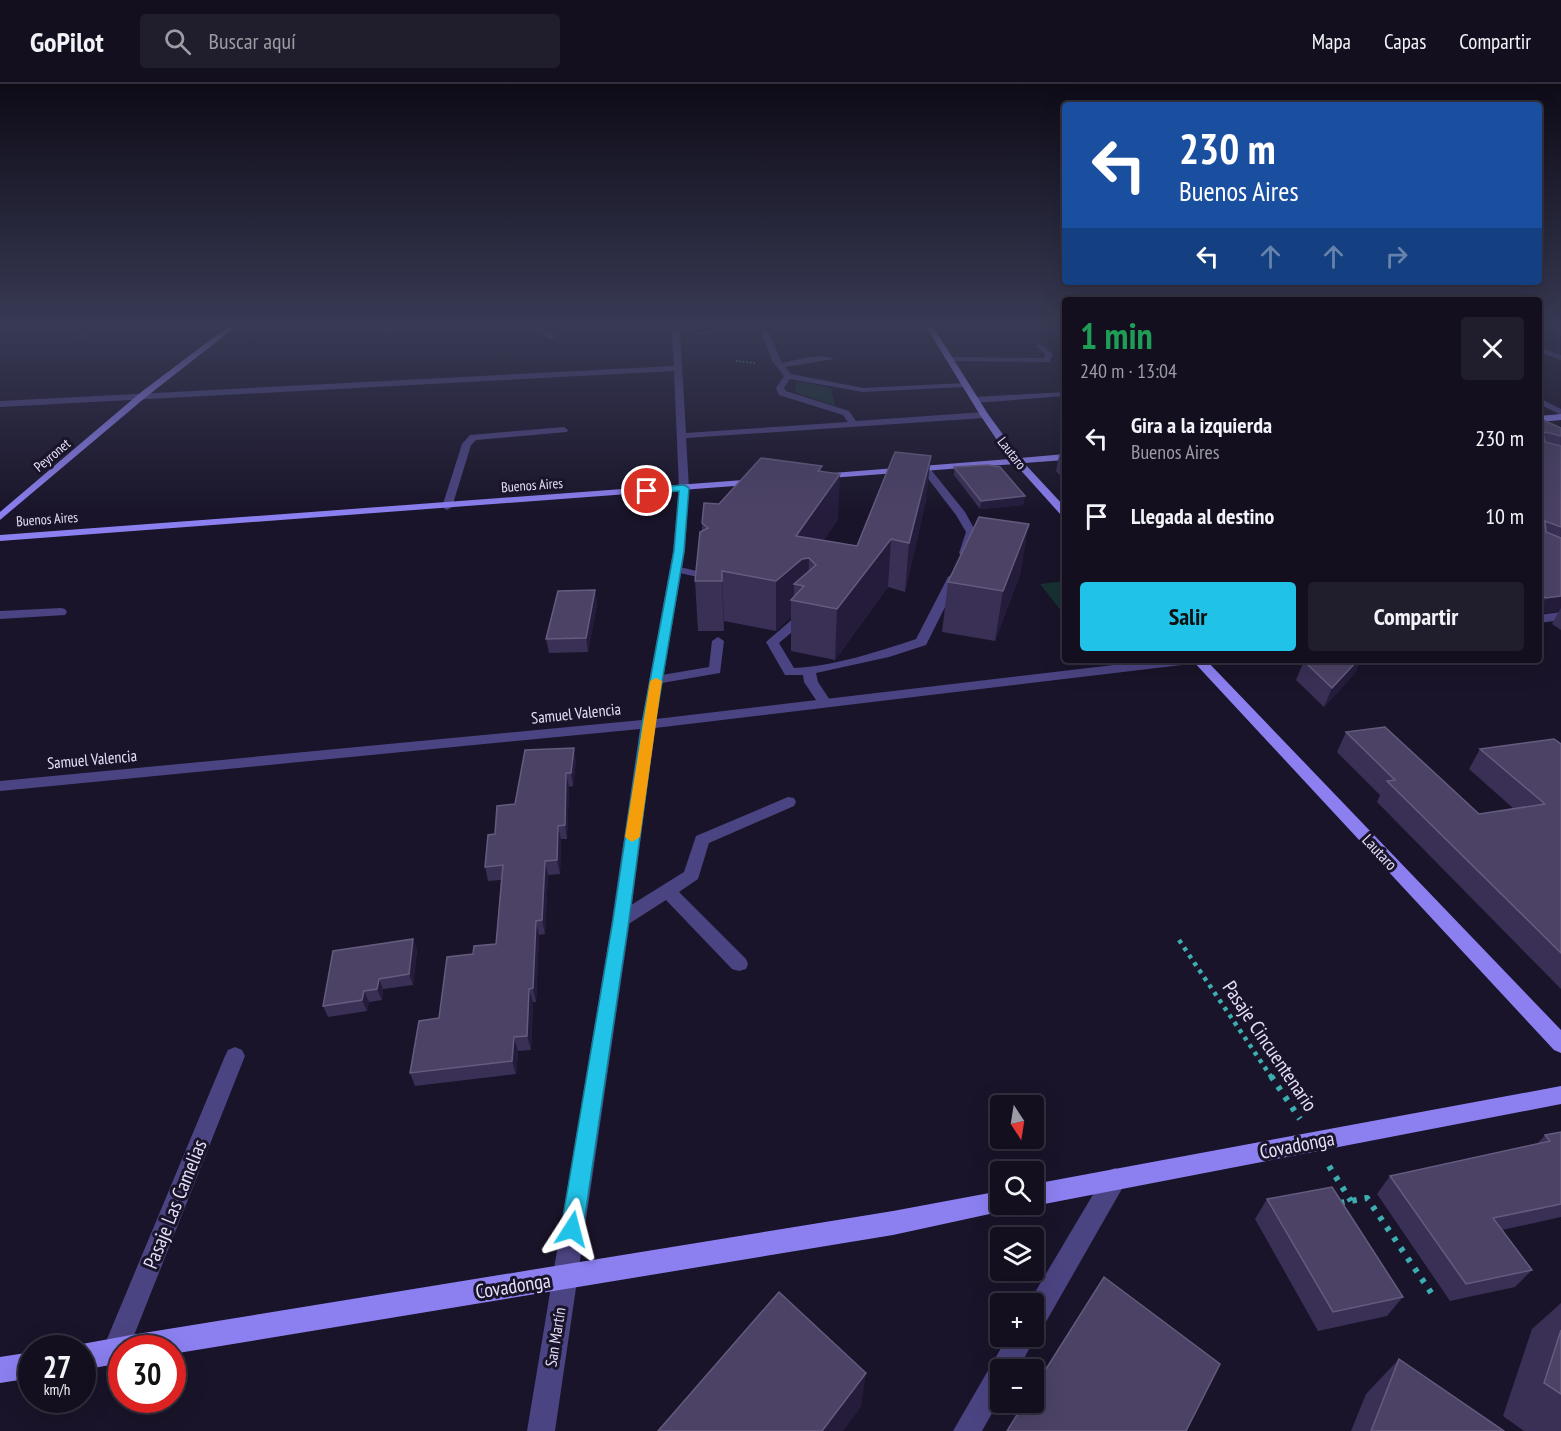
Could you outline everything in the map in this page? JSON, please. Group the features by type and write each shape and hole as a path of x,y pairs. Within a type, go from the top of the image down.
{"main road":[{"name":"Peyronet","path":"0,517 152,388"},
{"name":"Lautaro","path":"966,388 1017,461 1062,510"},
{"path":"1542,419 1561,417"},
{"path":"810,478 1062,457"},
{"name":"Buenos Aires","path":"0,538 447,507 764,481"},
{"name":"Lautaro","path":"1202,663 1561,1044"},
{"name":"Covadonga","path":"1044,1193 1561,1095"},
{"name":"Covadonga","path":"186,1339 990,1204"},
{"path":"0,1370 18,1367"}],"street":[{"path":"0,404 284,388"},
{"name":"San Martín","path":"541,1431 621,920 648,724 675,569 684,488 678,388"},
{"path":"780,388 782,393 843,400 876,390 914,388"},
{"path":"815,388 843,400 854,424"},
{"path":"975,400 1062,394"},
{"path":"1542,402 1561,412"},
{"path":"681,436 984,415"},
{"path":"447,507 467,444 473,437 564,430"},
{"path":"807,613 772,642 790,672 809,671 884,654 921,642 955,576 969,545 971,532 961,514 925,468"},
{"path":"675,569 702,574"},
{"path":"0,615 61,612"},
{"path":"1542,619 1561,616"},
{"path":"656,680 715,670 718,641"},
{"name":"Samuel Valencia","path":"0,786 648,724 1165,663"},
{"path":"809,671 811,682 825,704"},
{"path":"621,920 692,875 702,840 788,802"},
{"path":"668,891 738,964"},
{"name":"Pasaje Las Camelias","path":"128,1335 235,1056"},
{"path":"1044,1301 1116,1179"},
{"path":"967,1431 990,1391"}],"path":[{"name":"Pasaje Cincuentenario","path":"1179,940 1315,1141 1351,1201"},
{"path":"1341,1215 1334,1205 1367,1198 1434,1297"}],"green space":[{"path":"795,388 831,388 835,406 795,392"},
{"path":"1062,581 1062,612 1040,584"}],"building":[{"path":"1542,419 1561,428 1561,436 1546,432 1543,434 1545,442 1561,446 1561,527 1545,521 1546,532 1561,538 1561,596 1546,598 1542,596"},
{"path":"895,452 931,456 909,543 891,539 837,609 791,600 804,586 794,584 816,565 809,558 802,559 776,581 722,571 722,581 695,581 700,532 708,528 702,523 704,503 719,504 761,458 822,466 818,471 840,474 796,536 857,546"},
{"path":"988,465 1000,467 1025,496 981,501 954,467"},
{"path":"979,517 1029,524 1003,591 948,582"},
{"path":"595,590 586,638 546,639 558,591"},
{"path":"1306,663 1355,663 1332,688"},
{"path":"1385,727 1479,814 1545,804 1480,749 1554,739 1561,744 1561,953 1387,781 1395,780 1346,732"},
{"path":"574,748 571,773 566,773 565,825 558,826 557,860 545,861 542,920 536,921 533,988 529,989 527,1036 514,1037 512,1061 410,1073 419,1021 439,1018 447,957 473,954 474,946 496,944 503,865 485,867 488,835 495,834 497,806 515,804 525,750"},
{"path":"413,939 409,974 379,979 377,989 364,991 362,1000 323,1006 333,951"},
{"path":"1561,1132 1561,1204 1493,1218 1532,1270 1466,1284 1390,1176 1550,1141 1545,1135"},
{"path":"1332,1187 1403,1297 1333,1312 1267,1199"},
{"path":"1104,1277 1220,1364 1186,1431 1007,1431 1018,1413 1044,1413 1044,1372"},
{"path":"779,1292 866,1373 822,1431 658,1431"},
{"path":"1561,1330 1561,1394 1544,1383"},
{"path":"1399,1359 1504,1431 1371,1431"}],"slow traffic":[{"path":"632,837 656,681"}],"route":[{"path":"572,1229 621,920 648,724 679,551 684,488 647,491"}]}
